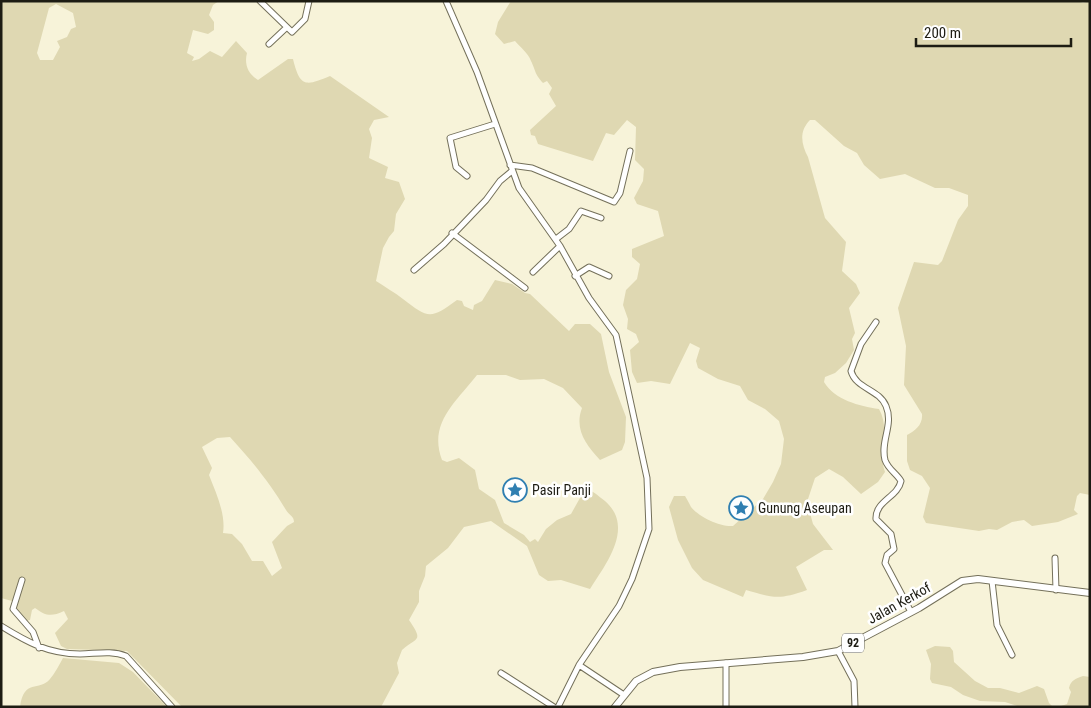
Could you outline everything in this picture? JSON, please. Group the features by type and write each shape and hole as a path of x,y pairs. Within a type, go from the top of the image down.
{"main road":[{"name":"Jalan Kerkof","path":"615,707 643,676 653,672 838,651 911,612 962,581 974,579 1090,593"}],"street":[{"path":"260,1 286,28 293,32 302,24 306,17 309,1"},
{"path":"446,1 476,72 511,168 533,211 556,240 575,276 613,328 619,343 628,398 647,478 649,516 646,541 632,579 619,606 579,665 558,707"},
{"path":"269,44 286,28"},
{"path":"466,176 456,167 450,138 495,124"},
{"path":"414,270 444,244 452,233 486,200 511,168 532,168 614,202 620,193 630,151"},
{"path":"556,240 569,229 581,211 600,218"},
{"path":"452,233 525,288"},
{"path":"534,272 560,246"},
{"path":"575,276 590,267 609,276"},
{"path":"876,322 861,344 851,371 857,382 881,397 888,412 890,424 884,451 885,461 889,469 899,478 900,485 877,509 876,519 891,534 894,549 887,555 884,563 911,612"},
{"path":"1056,558 1056,590"},
{"path":"22,580 13,609 32,632 39,648"},
{"path":"992,581 997,624 1012,654"},
{"path":"1,626 39,648 65,653 109,652 126,656 172,707"},
{"path":"838,651 854,681 855,707"},
{"path":"726,663 726,707"},
{"path":"579,665 624,695"},
{"path":"502,673 554,707"}],"shaded area":[{"path":"1,1 219,1 213,5 209,15 214,22 214,30 208,34 193,30 187,53 194,57 192,61 199,59 210,51 222,57 236,41 247,53 246,61 248,68 258,80 288,59 293,59 301,80 310,83 330,76 389,117 374,120 369,129 372,138 369,158 388,167 385,178 399,182 405,199 396,214 394,231 383,248 376,281 418,310 429,314 441,311 457,300 462,301 464,306 473,310 474,305 482,301 495,280 512,284 525,293 530,294 569,331 575,324 590,324 601,334 609,372 626,417 625,442 622,450 600,460 586,442 580,430 579,423 582,408 563,388 544,379 520,380 506,375 477,375 446,414 441,424 439,447 442,460 447,462 459,458 475,470 479,489 495,500 504,523 524,535 530,542 535,539 538,542 546,529 557,520 571,514 585,489 591,491 605,501 614,511 618,522 618,534 610,557 590,589 561,580 548,581 539,575 527,546 491,521 464,527 448,548 426,566 425,576 419,591 419,602 409,620 416,632 417,638 402,650 397,663 399,673 381,707 182,707 127,651 67,649 61,646 55,633 68,619 64,611 49,615 35,608 32,610 30,620 25,621 12,601 1,598","holes":["56,4 73,13 76,27 71,29 67,37 57,41 60,47 53,60 40,60 37,53 49,8","230,437 260,472 294,520 272,542 282,568 272,576 263,561 252,561 242,544 232,534 223,533 222,511 209,475 212,468 202,447 217,438"]},
{"path":"511,1 1077,1 1083,3 1090,1 1090,495 1080,493 1077,496 1074,510 1078,514 1058,522 1032,526 1024,520 1012,522 997,530 979,531 926,523 923,517 930,488 922,476 910,470 907,461 907,435 918,427 922,414 904,385 906,346 898,308 914,262 938,265 942,261 958,220 968,206 968,195 949,188 935,188 905,174 880,179 864,165 857,153 844,146 815,120 810,120 806,124 803,133 804,147 825,218 846,242 842,271 856,284 860,293 849,308 855,333 852,339 854,350 846,363 835,373 825,377 824,382 841,398 856,404 879,409 884,425 882,456 885,472 878,482 861,494 843,477 829,469 815,478 807,502 813,524 833,550 824,550 796,567 807,590 783,597 776,597 746,590 743,597 703,580 692,568 678,540 669,507 674,496 685,496 695,511 710,521 733,526 763,499 781,464 784,439 779,421 765,409 748,400 740,386 718,379 698,368 696,361 700,348 690,343 670,384 651,381 637,383 632,372 630,350 639,342 636,334 627,329 628,319 623,305 626,290 637,279 640,264 632,257 632,249 664,236 658,211 637,204 634,198 643,181 644,169 635,160 636,127 627,120 614,135 606,133 593,161 538,144 535,136 531,135 530,130 556,106 549,94 552,88 547,81 543,83 540,80 526,53 515,41 504,44 495,34 498,22"},
{"path":"935,646 950,647 953,651 954,662 975,681 988,688 1000,688 1019,693 1037,686 1044,689 1049,703 1053,707 1020,707 1005,702 980,701 963,695 951,687 932,683 930,679 931,664 926,650"},
{"path":"63,658 119,663 133,672 167,707 20,707 25,692 32,687 46,683"},
{"path":"1083,676 1090,677 1090,707 1058,707 1067,704 1072,681"}],"place":[{"name":"Pasir Panji","path":"515,490"},
{"name":"Gunung Aseupan","path":"741,508"}]}
